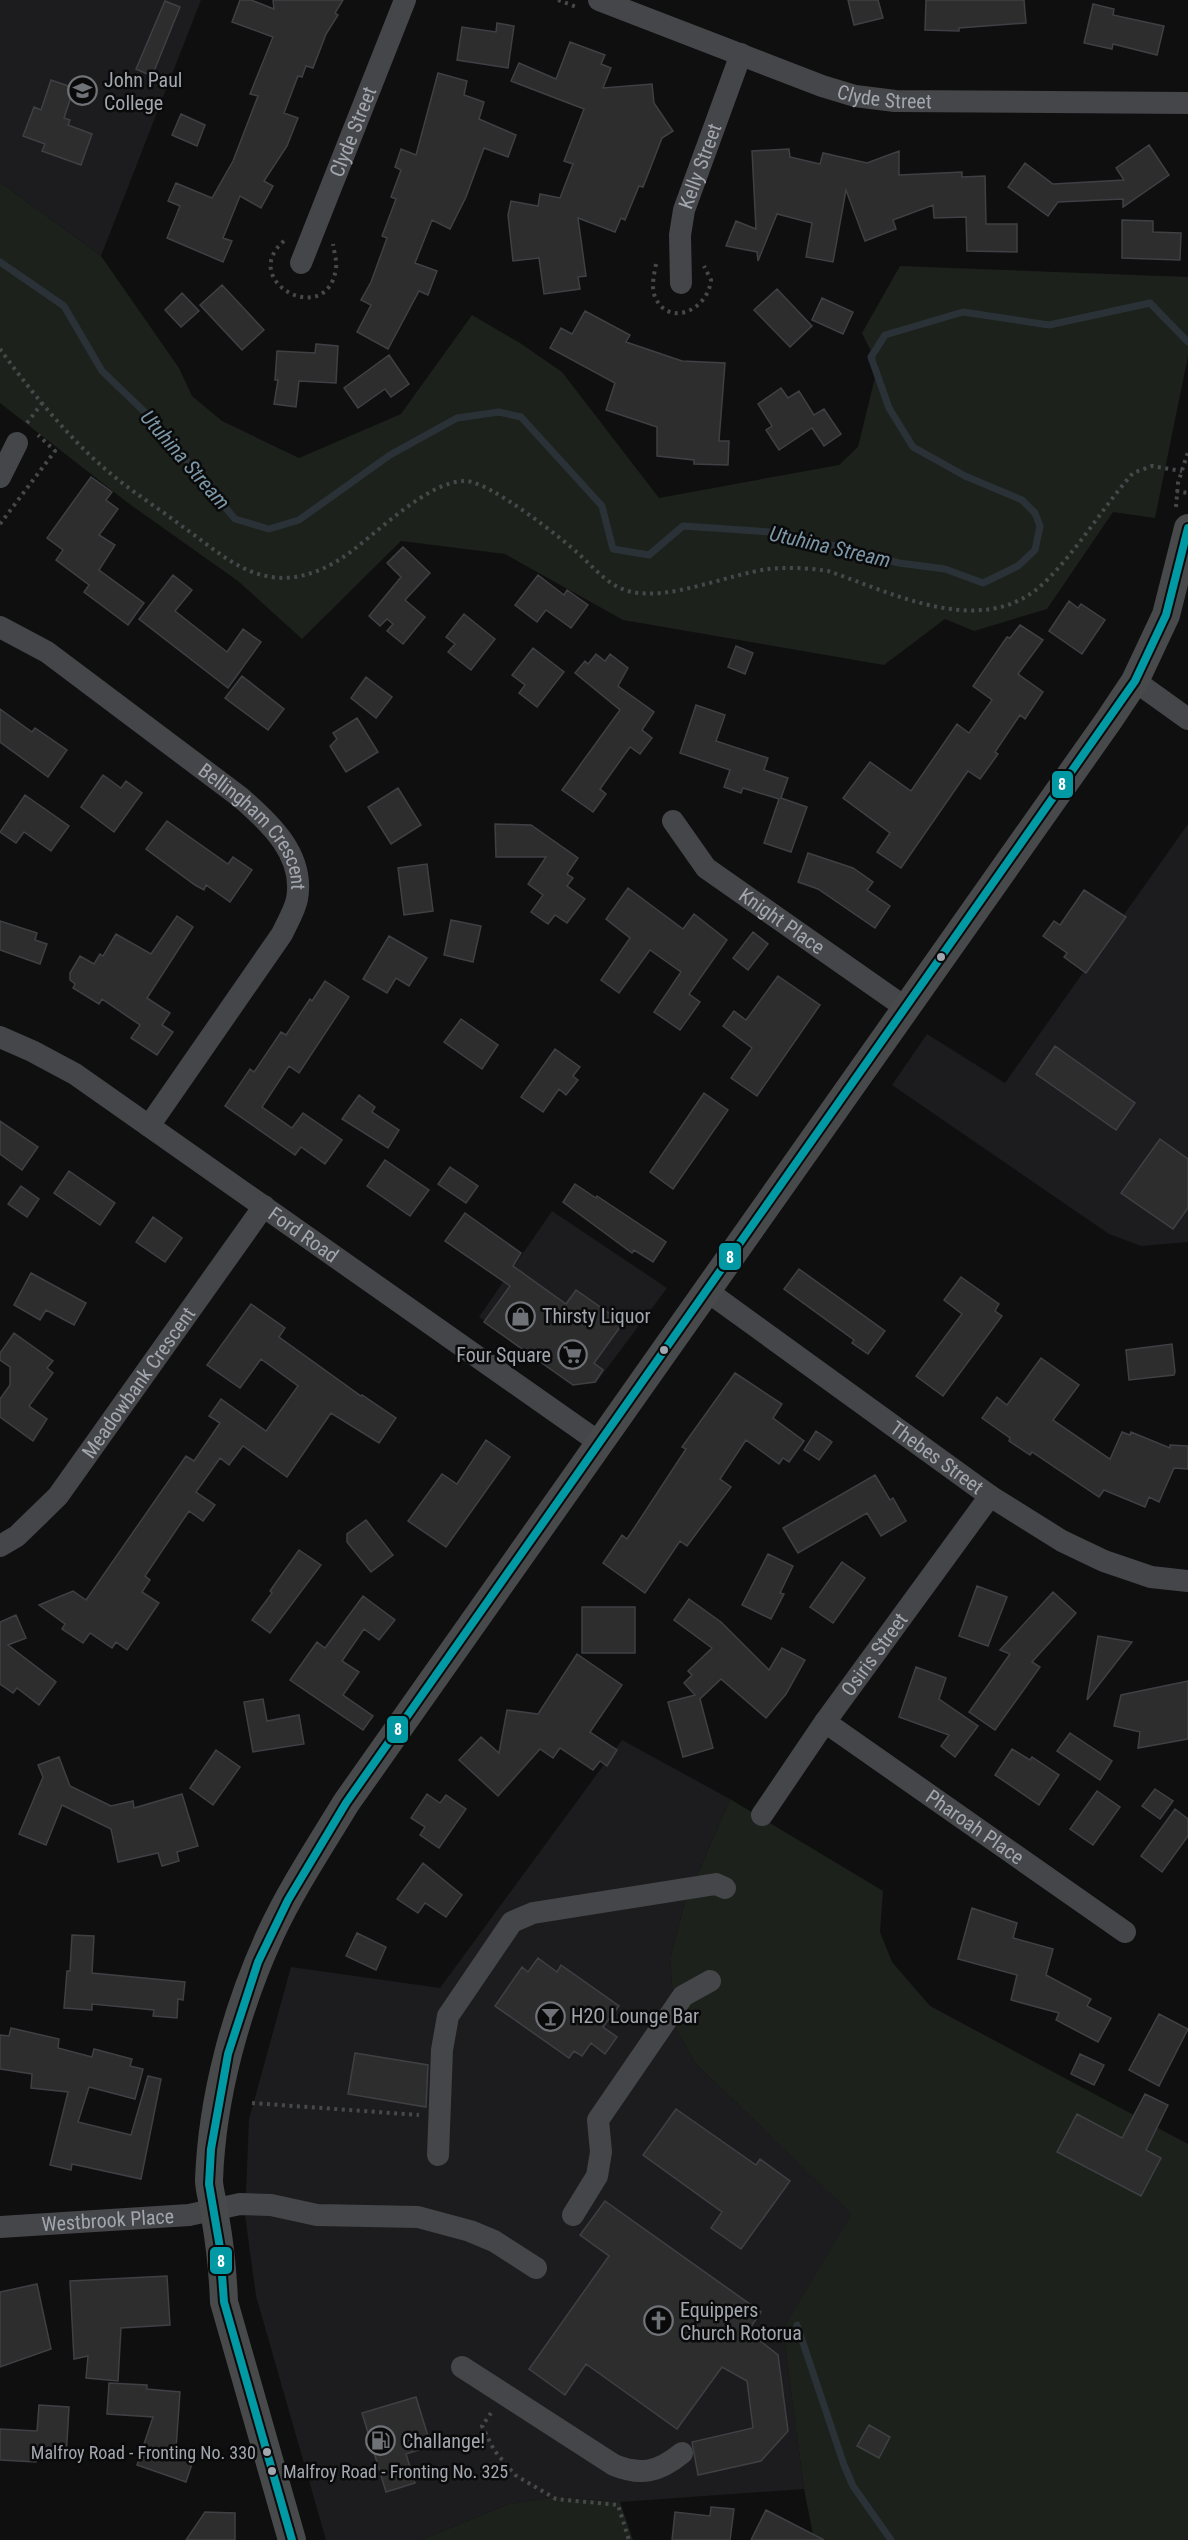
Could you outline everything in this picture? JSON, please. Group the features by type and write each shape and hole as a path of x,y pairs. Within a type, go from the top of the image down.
{"main road":[{"path":"292,2540 224,2302 223,2270 209,2182 216,2113 241,2009 271,1933 303,1872 346,1803 1135,681 1166,615 1182,518"}],"street":[{"name":"Clyde Street","path":"301,263 405,0"},
{"name":"Clyde Street","path":"599,0 822,86 855,96 895,101 1188,103"},
{"name":"Kelly Street","path":"681,284 680,235 684,210 741,54"},
{"path":"0,477 22,434"},
{"name":"Bellingham Crescent","path":"0,627 47,652 240,797 270,823 285,844 297,872 297,900 282,934 149,1126"},
{"path":"1135,681 1188,718"},
{"name":"Knight Place","path":"673,821 706,868 906,1008"},
{"name":"Ford Road","path":"0,1037 75,1074 600,1443"},
{"name":"Meadowbank Crescent","path":"0,1546 16,1536 58,1496 264,1206"},
{"name":"Thebes Street","path":"706,1291 990,1496 1062,1541 1104,1561 1151,1576 1188,1581"},
{"name":"Osiris Street","path":"762,1815 825,1722 990,1496"},
{"name":"Pharoah Place","path":"825,1722 1125,1932"},
{"path":"438,2155 442,2050 448,2016 512,1922 533,1913 716,1884 725,1888"},
{"path":"573,2215 597,2176 601,2152 598,2120 683,1996 710,1981"},
{"name":"Westbrook Place","path":"0,2227 189,2215 214,2208 252,2204 271,2205 317,2215 418,2217 470,2231 494,2241 536,2268"},
{"path":"462,2367 614,2465 632,2472 650,2471 668,2464 682,2453"}],"path":[{"path":"0,349 43,402 102,467 235,564 247,571 274,577 300,578 340,559 411,504 429,493 450,484 468,481 491,490 570,546 602,576 632,592 654,593 691,587 768,569 812,568 828,571 935,608 989,610 1008,606 1036,590 1047,580 1133,473 1152,466 1182,471"},
{"path":"0,524 55,451 22,434 43,402"},
{"path":"1182,518 1176,491 1188,452"},
{"path":"1178,483 1185,484"},
{"path":"1176,491 1188,494"},
{"path":"252,2103 423,2116"},
{"path":"504,2395 482,2426 494,2450 508,2467 515,2475 556,2499 618,2505 629,2540"}],"shaded area":[{"name":"John Paul College","path":"0,0 201,0 101,256 0,182"},
{"path":"0,182 101,256 179,368 192,396 222,421 299,458 401,414 472,315 520,343 562,372 659,498 839,465 858,447 878,365 862,333 900,266 1188,277 1188,356 1155,518 1113,512 1047,609 974,631 945,619 884,665 623,620 505,554 401,541 302,639 238,581 128,503 0,403"},
{"path":"1188,824 1188,1242 1141,1246 1109,1234 892,1085 927,1034 1005,1083"},
{"path":"552,1211 667,1288 596,1383 573,1385 479,1317"},
{"path":"622,1740 730,1799 684,1906 670,1959 675,2026 695,2063 853,2214 783,2329 804,2489 620,2502 558,2497 509,2504 421,2540 326,2540 256,2296 245,2215 249,2119 291,1967 440,1988"},
{"path":"730,1799 883,1891 880,1932 892,1962 930,2006 1188,2144 1188,2540 814,2540 804,2489 783,2329 852,2214 695,2063 675,2026 670,1959 684,1906"},
{"path":"558,2497 620,2502 633,2540 421,2540 509,2504"}],"building":[{"path":"240,0 251,0 274,9 273,0 343,0 335,13 338,15 326,34 313,68 306,66 302,77 298,76 284,113 298,118 287,146 264,181 273,186 261,208 240,196 223,238 232,241 223,262 167,238 180,206 168,201 176,183 212,198 233,161 258,96 250,94 273,37 232,22"},
{"path":"848,0 878,0 883,18 854,25"},
{"path":"926,0 1024,0 1026,23 959,28 959,31 925,30"},
{"path":"165,1 180,7 152,76 136,69"},
{"path":"1093,4 1114,9 1113,15 1164,26 1157,55 1113,44 1112,49 1084,43"},
{"path":"497,23 514,26 508,68 457,60 462,27 496,32"},
{"path":"570,42 605,55 601,64 611,68 603,88 652,84 654,103 673,131 662,138 643,187 639,186 625,220 621,218 615,232 578,218 586,276 578,277 580,289 544,294 539,258 513,261 508,215 511,201 538,206 540,194 560,198 573,164 564,161 584,109 511,81 519,63 556,79"},
{"path":"438,73 467,81 464,95 484,102 479,119 516,135 508,157 484,148 466,197 450,229 432,220 415,263 437,271 428,295 419,291 388,349 357,332 371,305 361,300 371,282 387,238 382,236 396,199 391,197 401,170 395,167 401,149 416,155"},
{"path":"51,80 74,88 64,118 70,120 68,125 92,134 81,165 42,151 45,144 23,136 34,107 41,110"},
{"path":"181,114 205,125 197,146 172,135"},
{"path":"1149,145 1169,175 1123,207 1123,199 1058,202 1048,216 1008,187 1025,163 1053,184 1124,180 1116,168"},
{"path":"789,149 790,157 820,164 823,153 867,163 899,151 899,175 962,172 962,177 985,176 986,224 1017,224 1017,252 967,251 966,217 934,218 933,205 893,220 896,229 865,241 846,190 833,262 806,257 812,223 777,214 758,261 757,252 726,246 736,221 756,229 752,151"},
{"path":"1122,220 1153,221 1153,232 1181,233 1180,260 1122,258"},
{"path":"222,285 264,330 242,350 200,305"},
{"path":"777,289 812,326 790,347 754,310"},
{"path":"182,293 199,311 181,327 165,310"},
{"path":"822,298 853,312 843,334 812,320"},
{"path":"585,311 630,335 626,342 682,361 725,363 719,441 729,441 728,465 694,464 694,460 657,456 657,427 606,410 615,383 550,348 561,328 572,334"},
{"path":"316,344 338,346 336,383 299,381 296,407 274,404 278,380 275,380 277,351 315,353"},
{"path":"389,355 409,384 391,397 385,389 358,408 344,388"},
{"path":"781,388 788,398 799,391 814,415 824,409 841,434 824,446 812,428 779,450 766,430 772,426 758,404"},
{"path":"91,477 112,492 106,500 118,509 99,535 115,545 99,570 144,603 128,625 84,592 89,585 56,560 63,550 47,538"},
{"path":"403,547 430,573 405,600 425,617 403,644 387,631 393,624 387,619 380,626 369,616 401,577 387,563"},
{"path":"173,575 192,590 175,611 227,652 243,629 261,642 228,688 139,619"},
{"path":"538,575 564,595 567,590 588,605 571,628 546,610 537,622 515,605"},
{"path":"1069,601 1078,608 1081,604 1105,620 1082,654 1049,631"},
{"path":"464,614 495,639 471,670 448,652 455,644 446,637"},
{"path":"1020,625 1043,640 1018,674 1043,692 1025,719 1020,715 995,752 998,754 980,779 968,771 901,868 877,852 890,833 843,798 870,762 911,791 957,724 969,733 992,700 973,686 1007,637 1010,638"},
{"path":"736,646 753,653 745,674 728,667"},
{"path":"533,648 564,672 537,707 519,693 525,685 512,675"},
{"path":"596,654 605,661 610,654 628,668 618,686 654,712 642,730 652,738 640,754 630,747 600,789 606,794 593,812 562,790 620,710 575,673 585,661 588,664"},
{"path":"242,676 284,709 268,730 225,698"},
{"path":"366,677 392,697 376,718 351,698"},
{"path":"696,705 725,715 716,741 768,758 764,770 788,778 781,798 807,807 791,852 764,843 779,799 743,788 741,793 724,787 730,770 680,753"},
{"path":"0,709 32,732 35,728 67,750 48,777 0,742"},
{"path":"357,718 378,752 346,772 330,746 337,739 333,733"},
{"path":"103,775 121,788 126,781 142,793 114,832 81,807"},
{"path":"398,788 421,825 391,844 368,807"},
{"path":"25,795 69,826 51,851 24,832 16,843 0,832"},
{"path":"167,821 228,864 233,857 252,870 230,902 206,885 204,890 195,885 146,849"},
{"path":"495,824 531,825 578,858 567,874 573,878 567,886 585,899 567,923 555,915 548,924 531,912 543,895 528,884 546,857 496,857"},
{"path":"808,853 853,868 873,882 867,890 890,906 875,928 818,889 798,882"},
{"path":"427,864 433,911 404,915 398,868"},
{"path":"628,888 683,929 694,914 727,940 689,994 700,1002 680,1030 654,1012 681,972 650,950 619,993 601,980 630,938 606,919"},
{"path":"1084,890 1126,917 1086,973 1064,957 1067,953 1043,936 1054,921 1060,925"},
{"path":"177,916 193,927 147,998 170,1013 162,1025 173,1032 157,1055 131,1038 140,1025 102,999 99,1004 73,988 75,984 70,980 70,973 80,956 94,964 100,954 103,956 116,934 151,954"},
{"path":"451,920 481,926 473,962 444,955"},
{"path":"0,921 37,933 35,940 47,944 40,964 0,950"},
{"path":"753,932 768,944 748,970 733,958"},
{"path":"389,936 427,958 409,986 396,978 387,993 363,979"},
{"path":"778,976 820,1005 757,1096 731,1078 752,1048 723,1026 734,1011 746,1020"},
{"path":"325,981 349,997 299,1073 289,1066 262,1107 292,1128 303,1113 342,1140 325,1164 301,1147 295,1155 225,1106 250,1069 254,1072 281,1032 286,1035"},
{"path":"461,1019 498,1045 482,1069 444,1042"},
{"path":"1055,1046 1135,1103 1116,1130 1036,1074"},
{"path":"555,1049 580,1067 573,1076 578,1080 566,1095 559,1089 543,1112 521,1097"},
{"path":"704,1093 728,1110 673,1189 650,1172"},
{"path":"359,1095 375,1107 372,1112 399,1130 388,1148 342,1119"},
{"path":"0,1121 38,1147 22,1170 0,1154"},
{"path":"1160,1139 1188,1159 1188,1208 1173,1229 1121,1193"},
{"path":"385,1160 429,1190 410,1216 367,1186"},
{"path":"450,1167 478,1186 466,1203 438,1184"},
{"path":"69,1171 115,1203 100,1225 54,1193"},
{"path":"575,1184 666,1242 653,1262 634,1250 632,1253 563,1202"},
{"path":"21,1186 39,1199 27,1217 8,1204"},
{"path":"465,1213 521,1253 513,1266 566,1304 576,1290 623,1323 594,1363 603,1370 595,1382 573,1385 484,1322 510,1286 445,1241"},
{"path":"153,1217 182,1238 165,1262 136,1242"},
{"path":"799,1269 885,1331 868,1354 852,1343 854,1340 784,1289"},
{"path":"31,1273 86,1303 74,1325 46,1310 40,1320 14,1305"},
{"path":"961,1277 999,1304 995,1311 1002,1316 943,1396 916,1376 962,1314 944,1300"},
{"path":"251,1304 285,1328 279,1337 361,1396 396,1418 379,1443 331,1413 287,1477 243,1446 229,1465 220,1458 196,1492 215,1505 203,1521 189,1511 145,1576 150,1580 142,1592 159,1603 127,1650 116,1642 112,1648 90,1633 83,1643 62,1629 65,1624 39,1605 73,1591 86,1600 186,1456 194,1461 220,1423 209,1416 221,1399 266,1431 298,1386 261,1359 240,1388 207,1365"},
{"path":"14,1333 53,1361 47,1368 53,1373 29,1406 47,1419 33,1441 0,1417 0,1399 10,1385 10,1367 0,1360 0,1353"},
{"path":"1172,1344 1174,1375 1129,1380 1126,1350"},
{"path":"1041,1358 1079,1385 1053,1420 1110,1459 1122,1432 1130,1435 1131,1432 1170,1448 1170,1445 1188,1446 1188,1469 1174,1468 1159,1502 1149,1497 1145,1507 1104,1490 1099,1497 1032,1452 1030,1455 1009,1441 1010,1438 982,1418 997,1397 1007,1405"},
{"path":"735,1373 782,1404 773,1418 804,1441 789,1462 783,1458 779,1464 746,1440 720,1479 731,1487 687,1546 680,1541 645,1593 603,1563 622,1535 627,1539 686,1449 682,1447"},
{"path":"816,1431 832,1442 819,1460 804,1450"},
{"path":"486,1440 510,1457 446,1547 408,1521 442,1474 457,1484"},
{"path":"875,1475 890,1500 893,1498 906,1521 881,1536 867,1513 798,1553 783,1528"},
{"path":"366,1520 393,1555 371,1572 347,1542 347,1534"},
{"path":"299,1550 321,1565 270,1633 252,1620"},
{"path":"768,1554 793,1566 780,1593 784,1594 771,1619 742,1605"},
{"path":"842,1562 865,1578 833,1623 810,1607"},
{"path":"977,1586 1007,1597 988,1646 959,1636"},
{"path":"1053,1592 1076,1613 1032,1662 1040,1667 995,1730 969,1712 1010,1654 1000,1650"},
{"path":"363,1596 395,1620 379,1640 364,1629 342,1661 359,1672 343,1695 373,1716 363,1730 290,1680 317,1642 325,1648"},
{"path":"689,1599 721,1622 769,1670 782,1648 805,1660 786,1694 766,1718 721,1679 700,1699 713,1748 683,1757 668,1702 695,1695 684,1683 692,1675 688,1671 712,1648 674,1620"},
{"path":"582,1607 635,1607 635,1653 582,1653"},
{"path":"16,1615 26,1638 8,1645 56,1682 39,1705 17,1688 13,1693 0,1684 0,1622"},
{"path":"1098,1636 1132,1642 1087,1700"},
{"path":"577,1654 622,1685 590,1732 617,1750 607,1766 600,1761 593,1770 560,1748 553,1758 540,1749 498,1796 459,1760 481,1737 499,1753 507,1710 538,1714"},
{"path":"916,1667 946,1678 939,1699 978,1726 955,1757 941,1746 949,1735 899,1717"},
{"path":"1188,1681 1188,1739 1138,1748 1140,1732 1114,1726 1121,1695"},
{"path":"263,1699 267,1721 299,1715 304,1744 253,1752 244,1702"},
{"path":"1070,1733 1112,1761 1100,1780 1057,1751"},
{"path":"1012,1749 1030,1760 1032,1757 1059,1775 1039,1805 995,1775"},
{"path":"216,1750 240,1767 213,1805 190,1788"},
{"path":"59,1757 70,1786 111,1806 133,1801 134,1808 182,1794 198,1846 177,1852 179,1861 162,1866 158,1853 118,1862 111,1829 62,1805 46,1845 19,1834 43,1777 38,1765"},
{"path":"1155,1789 1173,1801 1160,1819 1142,1806"},
{"path":"1097,1791 1120,1807 1093,1845 1070,1829"},
{"path":"427,1794 440,1803 446,1795 466,1809 439,1848 420,1835 425,1827 411,1818"},
{"path":"1175,1809 1188,1819 1188,1836 1162,1872 1141,1856"},
{"path":"423,1863 462,1895 446,1917 425,1903 418,1913 397,1899"},
{"path":"972,1908 1017,1923 1013,1938 1053,1949 1046,1975 1091,1999 1087,2006 1111,2018 1098,2042 1056,2020 1059,2013 1011,2000 1017,1975 958,1959"},
{"path":"357,1933 386,1947 376,1970 346,1956"},
{"path":"72,1935 94,1936 92,1973 185,1982 183,2000 178,1999 177,2018 153,2016 154,2010 92,2004 92,2010 64,2008 67,1971 70,1971"},
{"path":"538,1958 557,1972 561,1965 619,2006 603,2027 617,2037 605,2054 591,2043 582,2056 574,2051 569,2058 495,2006 522,1967 528,1972"},
{"path":"1159,2014 1188,2029 1159,2086 1129,2070"},
{"path":"11,2028 59,2039 58,2048 92,2057 94,2049 132,2059 130,2066 143,2069 135,2099 89,2087 78,2122 131,2135 148,2076 161,2079 141,2179 72,2164 71,2170 50,2165 68,2092 31,2088 32,2074 0,2069 0,2035 9,2036"},
{"path":"355,2053 428,2065 426,2107 348,2094"},
{"path":"1080,2054 1104,2065 1094,2085 1071,2074"},
{"path":"1145,2094 1168,2105 1146,2150 1161,2158 1141,2196 1057,2152 1077,2114 1122,2138"},
{"path":"676,2109 756,2165 760,2159 790,2181 741,2249 711,2228 722,2212 643,2155"},
{"name":"Equippers Church Rotorua","path":"605,2201 761,2312 748,2331 778,2355 788,2431 761,2461 698,2475 692,2442 753,2428 747,2381 722,2367 677,2429 586,2364 565,2395 529,2369 609,2256 580,2235"},
{"path":"167,2276 170,2325 121,2328 118,2381 86,2378 88,2356 74,2359 70,2281"},
{"path":"37,2284 51,2349 0,2367 0,2292"},
{"path":"109,2383 147,2385 147,2389 180,2392 176,2449 195,2455 186,2482 137,2465 153,2417 107,2414"},
{"path":"416,2397 431,2446 406,2454 415,2483 386,2492 362,2413"},
{"path":"39,2405 69,2407 66,2459 36,2457 36,2462 0,2460 0,2429 37,2431"},
{"path":"869,2425 890,2437 879,2458 857,2446"},
{"path":"711,2507 734,2509 730,2540 672,2540 675,2512 710,2516"},
{"path":"766,2510 824,2540 751,2540"},
{"path":"205,2512 235,2513 235,2540 186,2540"}],"waterway":[{"name":"Utuhina Stream","path":"0,262 64,306 102,371 152,419 235,519 269,529 299,520 390,455 457,418 499,412 521,417 602,506 613,549 649,555 683,526 785,533 899,563 945,569 983,583 1018,566 1035,550 1040,526 1035,513 1022,500 965,476 913,447 889,408 871,357 885,335 963,312 1049,325 1150,303 1188,342"},
{"path":"797,2325 853,2486 891,2540"}],"transit line":[{"name":"8","path":"292,2540 224,2302 220,2248 209,2184 211,2149 228,2054 258,1962 288,1900 346,1803 1135,681 1166,615 1188,528"}],"place":[{"name":"John Paul College","path":"83,91"},
{"name":"Thirsty Liquor","path":"521,1316"},
{"name":"Four Square","path":"572,1355"},
{"name":"H2O Lounge Bar","path":"550,2016"},
{"name":"Equippers Church Rotorua","path":"659,2321"},
{"name":"Challange!","path":"381,2441"},
{"name":"Malfroy Road - Fronting No. 330","path":"267,2452"},
{"name":"Malfroy Road - Fronting No. 325","path":"272,2471"}]}
